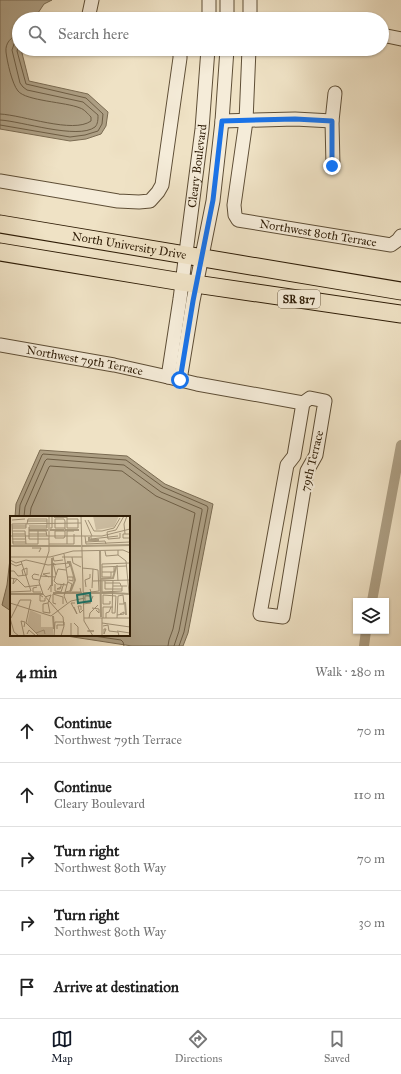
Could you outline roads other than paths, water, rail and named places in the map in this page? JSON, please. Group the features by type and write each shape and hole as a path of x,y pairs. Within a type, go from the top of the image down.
{"main road":[{"name":"North University Drive","path":"0,224 401,291"},
{"name":"SR 817","path":"0,252 189,283 401,314"}],"street":[{"path":"89,12 92,0"},
{"path":"209,0 209,12"},
{"path":"227,0 227,12"},
{"path":"250,0 250,12"},
{"path":"389,36 401,39"},
{"path":"0,181 118,200 139,202 150,201 162,185 180,56"},
{"name":"Cleary Boulevard","path":"189,283 185,255 202,129 207,56"},
{"name":"Cleary Boulevard","path":"189,283 202,258 213,200 222,121 227,56"},
{"path":"246,121 249,56"},
{"path":"332,166 332,121 335,93"},
{"path":"222,121 295,119 332,121"},
{"name":"Northwest 80th Terrace","path":"246,121 234,205 235,214 238,220 391,245 401,236"},
{"path":"174,378 189,283"},
{"name":"Northwest 79th Terrace","path":"0,345 107,364 197,384 303,403"},
{"name":"79th Terrace","path":"310,398 325,401 316,455 307,471 283,617 260,614 287,465 294,456 303,403 310,398"}],"water":[{"path":"0,0 52,0 44,4 39,12 12,12 12,56 23,56 29,81 88,94 108,112 106,126 101,134 86,139 70,141 0,129"},
{"path":"40,450 127,456 165,484 213,504 188,633 183,646 132,646 67,636 130,636 130,516 15,516 16,504"},
{"path":"10,559 10,610 2,605 7,585"}],"waterway":[{"path":"373,598 401,445"},
{"path":"364,646 366,634"}]}
